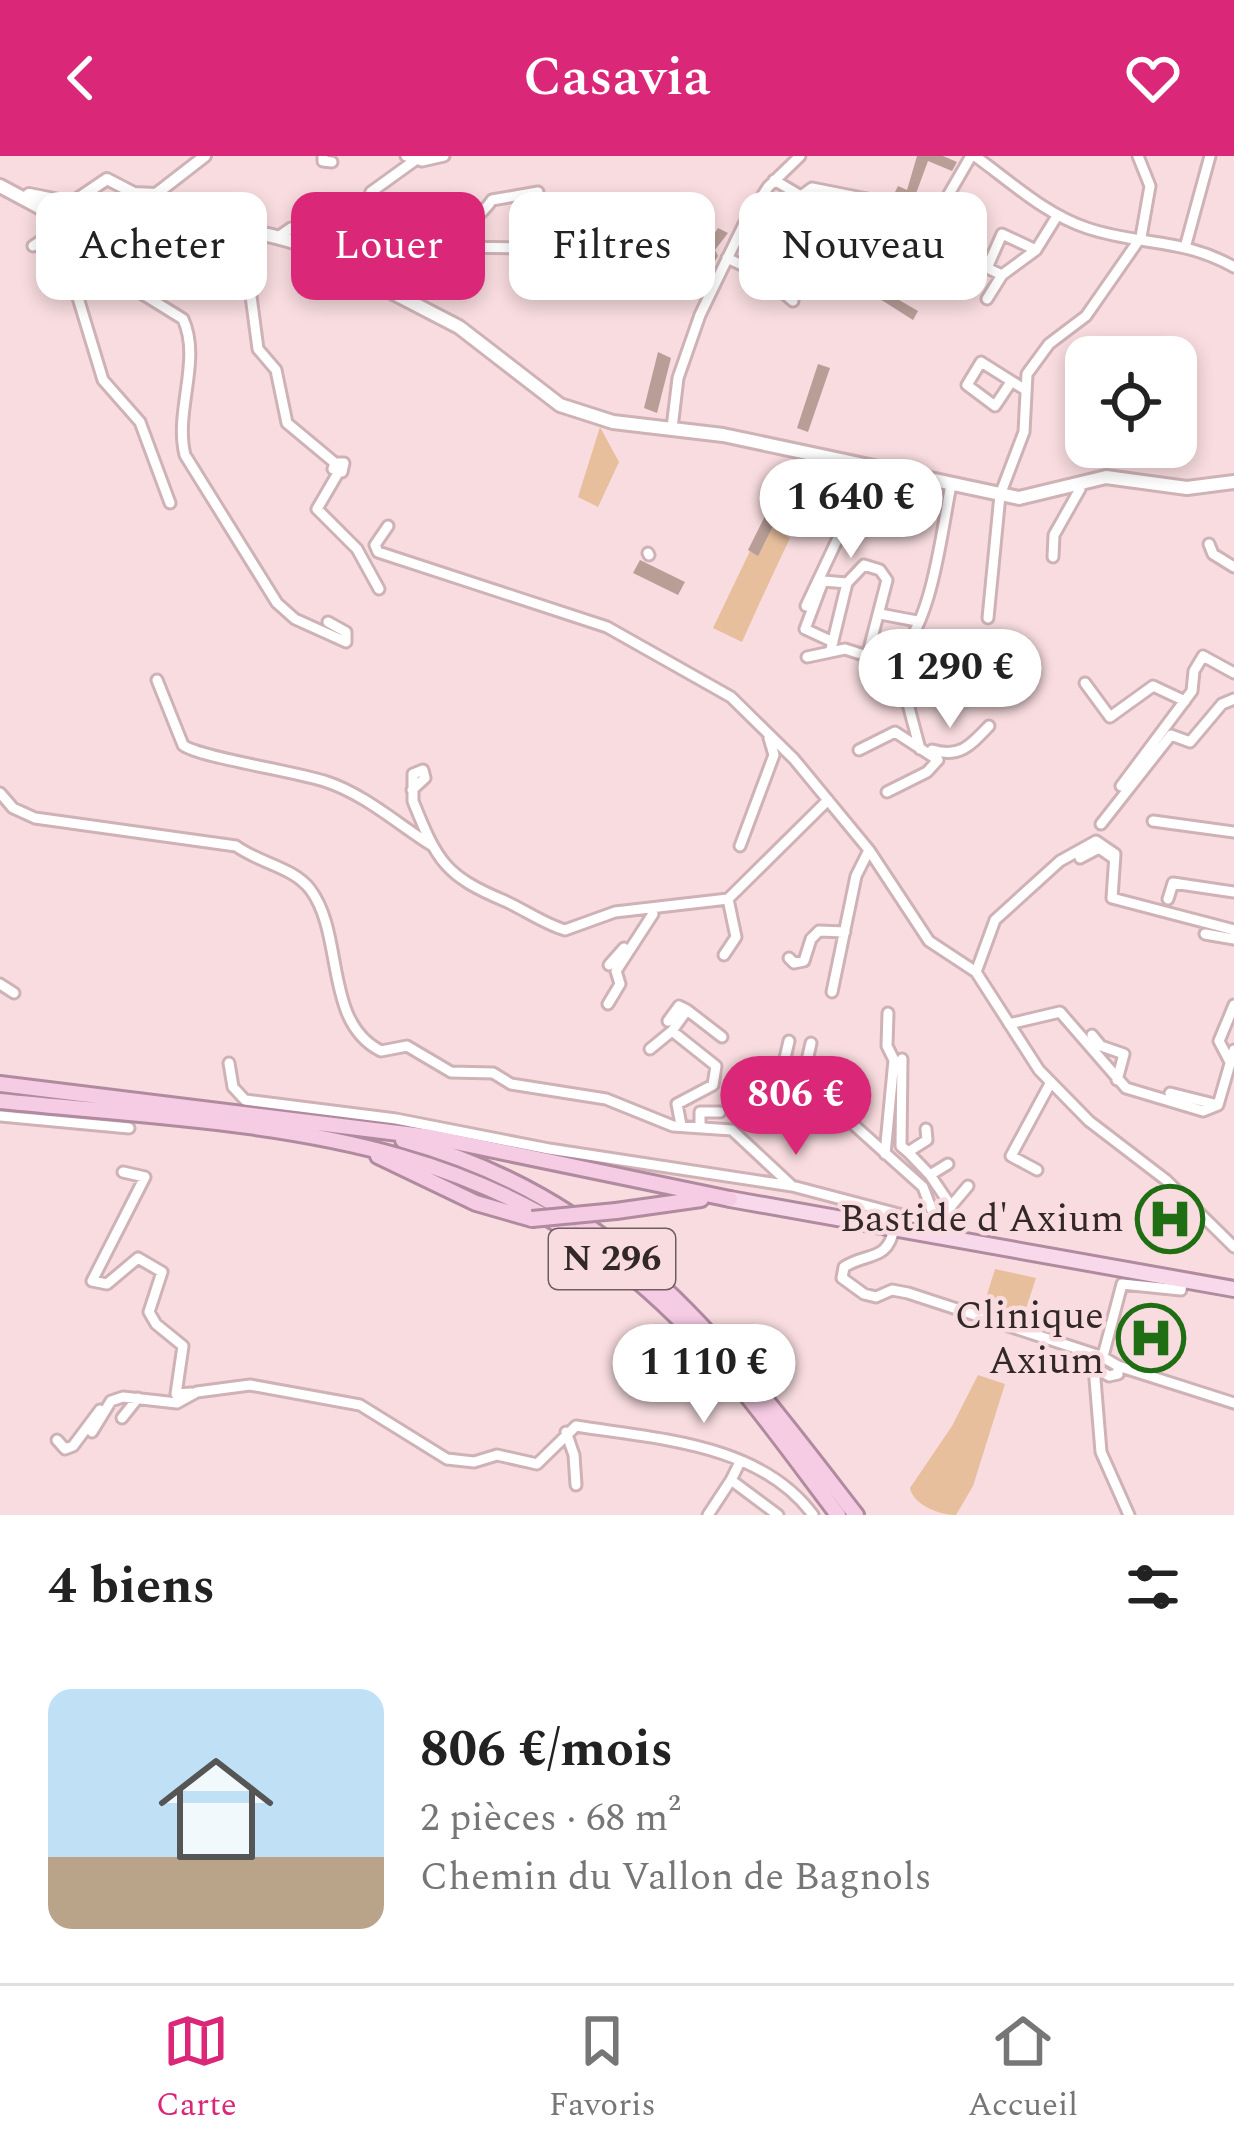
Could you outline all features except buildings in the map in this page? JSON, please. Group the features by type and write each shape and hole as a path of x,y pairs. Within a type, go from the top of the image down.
{"highway":[{"name":"N 296","path":"0,1084 341,1126 416,1144 489,1172 565,1211 632,1256 722,1345 856,1515"},
{"name":"N 296","path":"0,1100 298,1132 374,1146 464,1175 534,1208 601,1250 697,1337 838,1515"},
{"path":"341,1126 430,1137 730,1199"},
{"path":"298,1132 394,1161 476,1203 532,1219 666,1201 730,1199"}],"main road":[{"path":"0,184 36,198"},
{"path":"267,236 291,243"},
{"path":"407,300 459,327 560,405 613,422 672,428 1000,495 1037,497 1116,477 1195,488 1234,482"},
{"path":"730,1199 1182,1285 1234,1289"}],"street":[{"path":"159,192 205,156"},
{"path":"278,237 291,228 361,214 371,192 410,158 444,156"},
{"path":"672,428 689,339 727,258 774,180 800,156"},
{"path":"774,180 801,196 812,188 938,214 973,156 1057,216 1092,230 1186,244 1234,267"},
{"path":"988,618 1000,495 1024,432 1027,374 1049,344 1086,316 1141,237 1150,187 1138,156"},
{"path":"1186,244 1205,158"},
{"path":"88,192 107,179 132,192"},
{"path":"987,299 1002,275 1036,250 1057,216"},
{"path":"1002,275 987,268 1002,234 1036,250"},
{"path":"727,258 739,264"},
{"path":"102,300 103,380 140,422 170,502"},
{"path":"145,300 176,312 188,331 179,432 198,481 278,603 296,619 346,642 346,632 328,622"},
{"path":"252,300 258,349 277,370 287,423 336,468 317,509 356,549 379,589"},
{"path":"1011,382 995,406 968,385 981,362 1024,389"},
{"path":"806,606 871,468"},
{"path":"1053,557 1054,535 1080,489 1078,483"},
{"path":"892,664 932,586 950,485"},
{"path":"388,526 375,545 378,552 607,627 731,697 869,850 929,941 976,972 1051,1082 1089,1121 1166,1180 1234,1247"},
{"path":"1209,544 1214,554 1234,567"},
{"path":"832,646 847,583 864,566 880,570 887,580 867,657"},
{"path":"847,583 823,581 805,629 832,646 892,664 920,749"},
{"path":"880,614 917,621"},
{"path":"807,657 832,646"},
{"path":"1121,786 1185,701 1203,656 1234,673"},
{"path":"158,680 190,751 237,758 334,784 431,845 462,882 558,928 728,899 828,800"},
{"path":"1085,683 1110,716 1153,686 1185,701"},
{"path":"1101,824 1171,735 1190,742 1222,704 1234,699"},
{"path":"920,749 952,754 968,748 988,726"},
{"path":"859,750 895,732 935,756 936,765 887,792"},
{"path":"740,846 774,754 768,735"},
{"path":"412,790 431,845"},
{"path":"0,794 13,808 35,818 236,846 257,862 296,875 328,921 341,998 373,1047 381,1051 407,1046 451,1072 493,1073 511,1084 606,1099 655,1122 732,1130 792,1186"},
{"path":"1153,821 1234,832"},
{"path":"976,972 995,920 1060,861 1096,841 1107,844 1117,860 1109,891 1112,898 1234,934"},
{"path":"1080,858 1099,848 1117,860"},
{"path":"832,992 856,876 869,850"},
{"path":"1168,899 1172,883 1234,892"},
{"path":"724,955 736,937 728,899"},
{"path":"608,1004 620,983 616,970 651,910"},
{"path":"609,965 638,927 638,911"},
{"path":"789,958 794,963 804,961 819,931 845,932"},
{"path":"1205,934 1234,934"},
{"path":"0,984 14,993"},
{"path":"1230,1062 1220,1045 1234,1005"},
{"path":"650,1048 680,1006 722,1037"},
{"path":"1009,1024 1060,1012 1126,1088 1203,1111 1218,1105 1234,1050"},
{"path":"885,1154 894,1060 887,1046 888,1013"},
{"path":"670,1026 716,1066 712,1084 677,1104 681,1126"},
{"path":"1221,1036 1234,1030"},
{"path":"1092,1035 1101,1046 1124,1054 1117,1080"},
{"path":"789,1041 785,1058 791,1077 825,1099 923,1187 941,1236"},
{"path":"811,1042 804,1074 829,1091 825,1099"},
{"path":"902,1059 901,1146 949,1203"},
{"path":"229,1063 233,1087 245,1100 396,1119 549,1149 792,1186 910,1217 937,1217 968,1186"},
{"path":"1037,1170 1012,1156 1051,1082"},
{"path":"1170,1093 1218,1105"},
{"path":"700,1124 700,1112 721,1112"},
{"path":"0,1116 129,1128"},
{"path":"908,1152 926,1140 926,1129"},
{"path":"930,1175 948,1164"},
{"path":"123,1172 145,1177 92,1281 107,1284 138,1258 162,1272 148,1312 183,1346 176,1394 250,1385 360,1405 434,1453 466,1462 496,1455 537,1464 576,1426 654,1437 740,1462 784,1482 813,1515"},
{"path":"895,1228 888,1250 844,1267 848,1285 876,1297 892,1291 908,1293 1069,1346 1116,1372 1135,1372 1234,1402"},
{"path":"1129,1515 1101,1453 1097,1361 1122,1283 1182,1285"},
{"path":"1097,1405 1116,1372"},
{"path":"57,1440 59,1447 73,1446 94,1412 123,1397 177,1403 197,1391"},
{"path":"122,1418 138,1398"},
{"path":"92,1432 105,1408"},
{"path":"566,1432 576,1485"},
{"path":"708,1515 740,1462"},
{"path":"731,1480 778,1515"}],"shaded area":[{"path":"600,427 619,462 598,507 578,497"},
{"path":"772,528 790,538 742,642 713,628 750,551 758,555"},
{"path":"995,1269 1036,1278 1020,1327 981,1314"},
{"path":"978,1375 1005,1384 973,1486 956,1515 942,1513 922,1504 910,1488 952,1426"}],"place":[{"name":"Bastide d'Axium","path":"1170,1219"},
{"name":"Clinique Axium","path":"1151,1338"}]}
